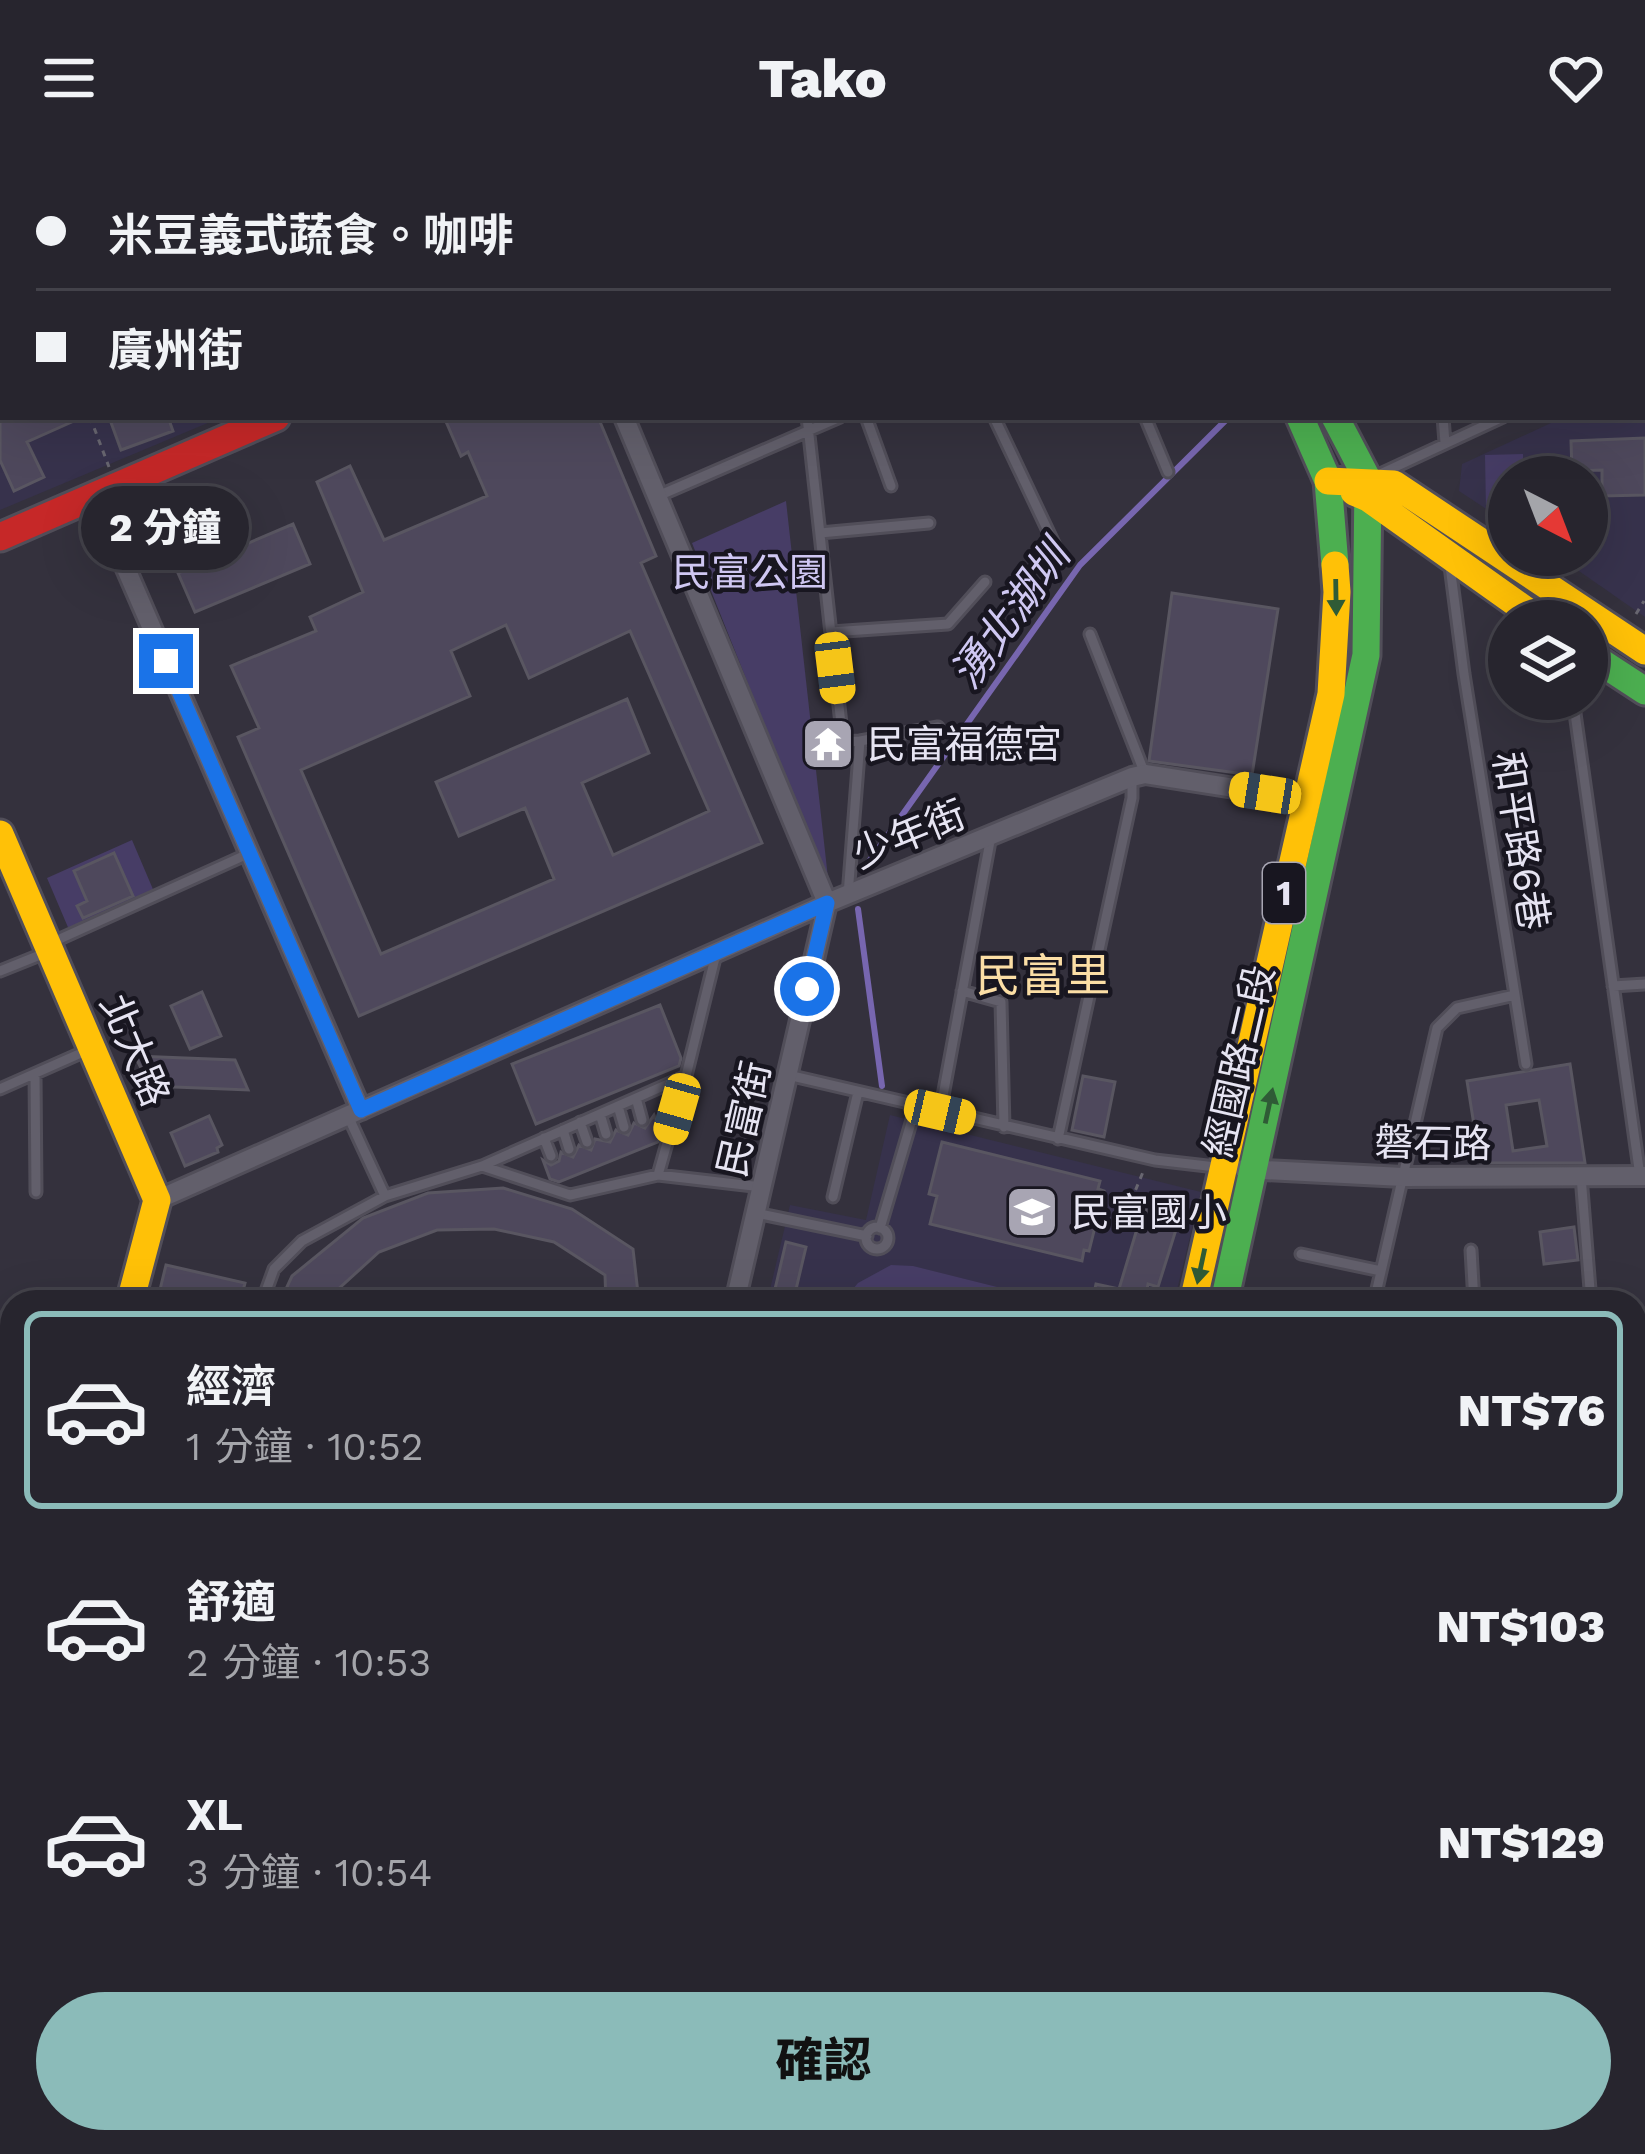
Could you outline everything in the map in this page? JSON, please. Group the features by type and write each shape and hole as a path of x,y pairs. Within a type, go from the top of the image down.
{"main road":[{"path":"0,537 269,420"},
{"name":"經國路二段","path":"1196,1290 1336,657 1337,592 1328,481 1301,420"},
{"name":"經國路二段","path":"1227,1290 1366,655 1368,489 1335,420"},
{"path":"1328,481 1368,489 1394,484 1488,536"},
{"path":"1368,489 1511,600"},
{"path":"1555,576 1645,651"},
{"path":"1608,666 1645,691"},
{"name":"北大路","path":"0,834 157,1200"},
{"path":"133,1290 157,1200"}],"street":[{"path":"625,420 827,903"},
{"path":"105,491 355,1113"},
{"path":"1138,776 1305,799"},
{"name":"少年街","path":"157,1200 827,903 1138,776"},
{"name":"民富街","path":"738,1290 827,903"},
{"name":"磐石路","path":"1222,1168 1403,1177 1642,1176"}],"lane":[{"path":"807,420 843,742 938,727"},
{"path":"658,496 833,420"},
{"path":"867,420 891,486"},
{"path":"995,420 1058,554"},
{"path":"1145,420 1168,472"},
{"path":"1442,420 1445,442"},
{"path":"1368,489 1445,442 1496,420"},
{"path":"820,533 929,523"},
{"name":"和平路6巷","path":"1449,556 1526,1064"},
{"path":"831,632 948,624 985,582"},
{"path":"1058,1139 1138,776 1090,634"},
{"path":"1576,720 1642,1176"},
{"path":"848,895 860,741"},
{"path":"940,1112 991,836"},
{"path":"0,971 250,853"},
{"path":"658,1175 716,953"},
{"path":"1612,986 1645,984"},
{"path":"962,991 1001,1002 1004,1126"},
{"path":"1377,1290 1437,1028 1457,1008 1515,994"},
{"path":"0,1089 91,1049"},
{"path":"34,1074 36,1192"},
{"path":"266,1290 274,1269 302,1241 385,1196 482,1166 686,1076"},
{"path":"788,1076 1147,1159 1222,1168"},
{"path":"833,1197 858,1092"},
{"path":"636,1098 642,1120"},
{"path":"618,1106 624,1127"},
{"path":"880,1228 916,1106"},
{"path":"355,1113 385,1196"},
{"path":"600,1114 606,1135"},
{"path":"580,1122 587,1142"},
{"path":"562,1130 569,1149"},
{"path":"544,1138 551,1156"},
{"path":"482,1166 570,1195 658,1175 761,1187"},
{"path":"1581,1176 1590,1290"},
{"path":"756,1213 866,1236"},
{"path":"866,1236 880,1228"},
{"path":"866,1236 871,1247 882,1248 888,1239 880,1228"},
{"path":"1472,1250 1474,1290"},
{"path":"1301,1254 1381,1271"}],"path":[{"path":"91,420 105,491"},
{"path":"1131,1201 1147,1159"}],"shaded area":[{"path":"0,420 215,420 0,510"},
{"path":"1557,420 1645,420 1645,617 1586,576 1608,576 1608,456 1488,456 1488,510 1459,491 1462,464"},
{"name":"民富國小","path":"890,1115 1201,1192 1177,1290 770,1290 790,1205 866,1220"}],"green space":[{"path":"1523,454 1488,456 1488,510 1486,510 1485,455"},
{"name":"民富公園","path":"786,501 829,887 692,543"},
{"path":"132,840 155,894 70,932 47,878"},
{"path":"891,1265 913,1266 1009,1290 852,1290"}],"building":[{"path":"0,420 76,420 27,442 44,477 14,491 0,460"},
{"path":"110,420 169,420 173,431 121,450"},
{"path":"445,420 599,420 656,556 641,563 762,843 359,1016 238,737 259,728 231,666 316,631 310,617 363,592 317,482 350,466 384,540 487,496 468,452 461,456","holes":["506,625 529,678 630,631 709,811 613,855 582,783 649,753 627,699 436,782 459,836 525,808 554,879 381,954 301,770 470,696 451,651"]},
{"path":"1645,438 1645,495 1608,496 1608,456 1572,456 1571,441"},
{"path":"293,524 310,564 195,612 178,573"},
{"path":"1172,593 1278,609 1252,775 1149,761"},
{"path":"114,853 133,896 83,918 77,906 87,901 74,871"},
{"path":"202,992 221,1036 190,1049 171,1006"},
{"path":"660,1005 681,1058 679,1066 536,1124 512,1064"},
{"path":"135,1056 235,1060 248,1090 150,1086"},
{"path":"1570,1064 1585,1163 1480,1163 1467,1081","holes":["1539,1100 1547,1146 1513,1151 1506,1105"]},
{"path":"1083,1076 1115,1082 1104,1137 1072,1130"},
{"path":"654,1115 661,1132 658,1142 559,1182 550,1179 543,1160 551,1165 559,1161 561,1152 573,1157 579,1145 591,1150 595,1139 610,1142 616,1130 628,1135 634,1123 645,1128"},
{"path":"209,1116 222,1145 218,1152 185,1166 171,1133"},
{"path":"942,1142 1100,1181 1098,1189 1104,1191 1089,1251 1084,1250 1082,1261 930,1224 937,1196 929,1194"},
{"path":"503,1188 572,1209 633,1249 638,1290 606,1290 605,1275 554,1242 494,1229 437,1230 379,1252 337,1290 286,1290 292,1276 363,1218 428,1193"},
{"path":"1143,1209 1179,1220 1158,1287 1148,1284 1147,1290 1095,1290 1096,1284 1119,1289"},
{"path":"1574,1227 1578,1260 1544,1264 1540,1232"},
{"path":"786,1242 806,1247 796,1290 775,1290"},
{"path":"166,1265 245,1283 243,1290 160,1290"}],"waterway":[{"name":"湧北湖圳","path":"863,870 1080,565 1226,420"},
{"name":"湧北湖圳","path":"858,909 882,1086"}],"traffic: fast":[{"path":"1301,420 1328,481 1335,565"},
{"path":"1227,1290 1366,655 1368,480 1337,420"},
{"path":"1608,667 1645,691"}],"traffic: slow":[{"path":"1328,481 1394,484 1645,651"},
{"path":"1354,492 1511,600"},
{"path":"1196,1290 1331,694 1335,565"},
{"path":"0,834 157,1200 133,1290"}],"traffic: jam":[{"path":"0,537 269,420"}],"place":[{"name":"民富福德宮","path":"828,744"},
{"name":"民富國小","path":"1032,1212"}],"district":[{"name":"民富里","path":"1043,975"}],"route":[{"path":"166,661 361,1110 827,903 807,989"}]}
